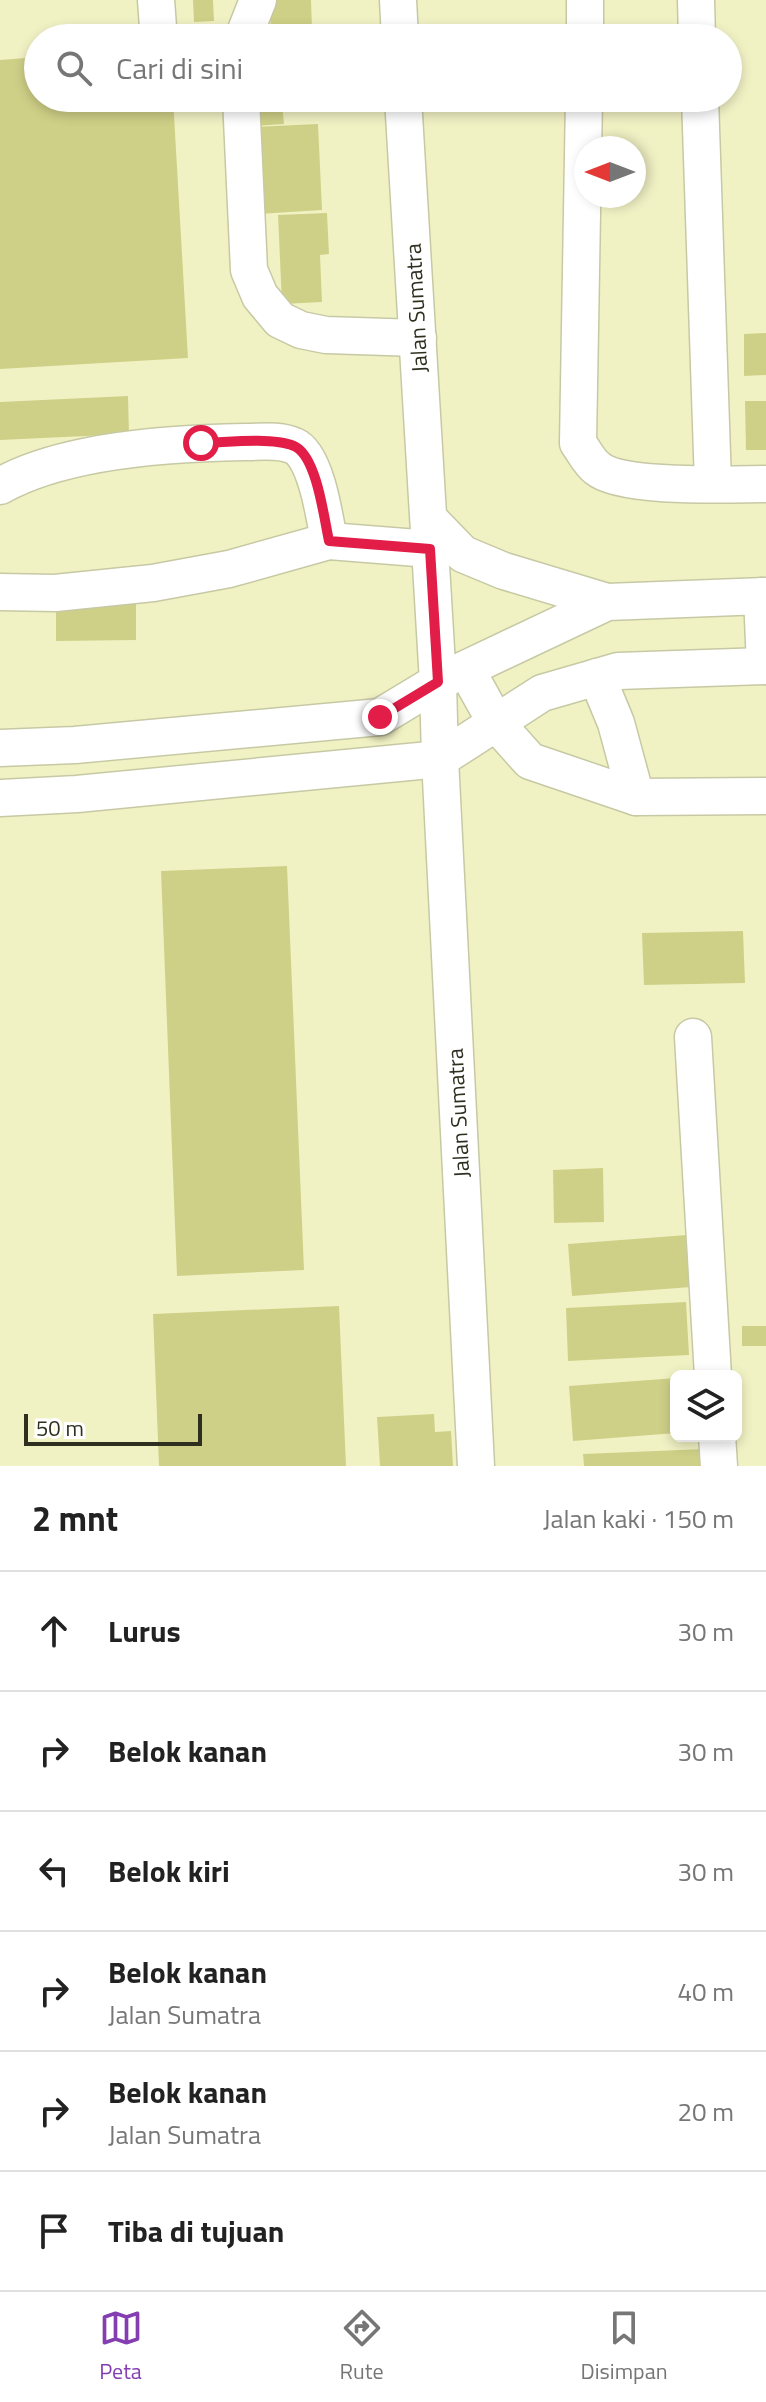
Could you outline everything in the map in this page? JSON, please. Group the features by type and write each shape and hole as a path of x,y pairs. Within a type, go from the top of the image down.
{"lane":[{"path":"249,24 258,0"},
{"path":"398,0 399,24"},
{"path":"585,0 585,24"},
{"path":"696,0 697,24"},
{"path":"242,112 249,270 260,296 280,320 301,330 326,335 418,338"},
{"name":"Jalan Sumatra","path":"404,112 429,534 452,675 440,759 476,1466"},
{"path":"584,112 578,443 596,468 611,476 642,481 766,484"},
{"path":"700,112 713,484"},
{"path":"0,486 52,465 112,453 201,443 284,444 294,446 304,454 317,486 329,541"},
{"path":"0,592 55,593 153,583 229,569 329,541 429,534 463,554 504,571 607,602 764,596 765,666 618,671 597,677 542,693 440,759 77,794 0,798"},
{"path":"0,748 75,745 380,717 452,675 607,602"},
{"path":"452,675 530,761 636,797 766,796"},
{"path":"597,677 616,723 636,797"},
{"path":"75,745 77,794"},
{"path":"693,1037 713,1370"},
{"path":"717,1442 719,1466"}],"shaded area":[{"path":"0,0 766,0 766,1466 0,1466"}],"building":[{"path":"193,0 213,0 214,21 194,22"},
{"path":"270,0 311,0 312,24 271,24"},
{"path":"24,58 24,112 174,112 188,358 0,369 0,60"},
{"path":"251,112 283,112 284,124 252,126"},
{"path":"318,124 322,210 258,214 253,127"},
{"path":"327,213 329,254 320,255 322,302 282,304 278,215"},
{"path":"766,333 766,375 744,376 744,334"},
{"path":"128,396 129,434 0,440 0,402"},
{"path":"745,401 766,401 766,450 746,450"},
{"path":"136,603 136,640 56,641 56,605"},
{"path":"287,866 304,1270 177,1276 161,871"},
{"path":"743,931 745,983 644,985 642,933"},
{"path":"603,1168 604,1222 554,1223 553,1170"},
{"path":"687,1235 691,1287 572,1296 568,1244"},
{"path":"686,1302 689,1355 568,1361 566,1308"},
{"path":"339,1306 346,1466 159,1466 153,1314"},
{"path":"742,1326 766,1326 766,1346 742,1346"},
{"path":"670,1378 670,1433 573,1441 569,1386"},
{"path":"434,1414 435,1432 451,1431 453,1466 380,1466 377,1417"},
{"path":"704,1449 705,1466 584,1466 583,1454"}],"route":[{"path":"201,443 273,442 294,446 304,454 317,486 329,541 430,549 438,682 380,717"}]}
